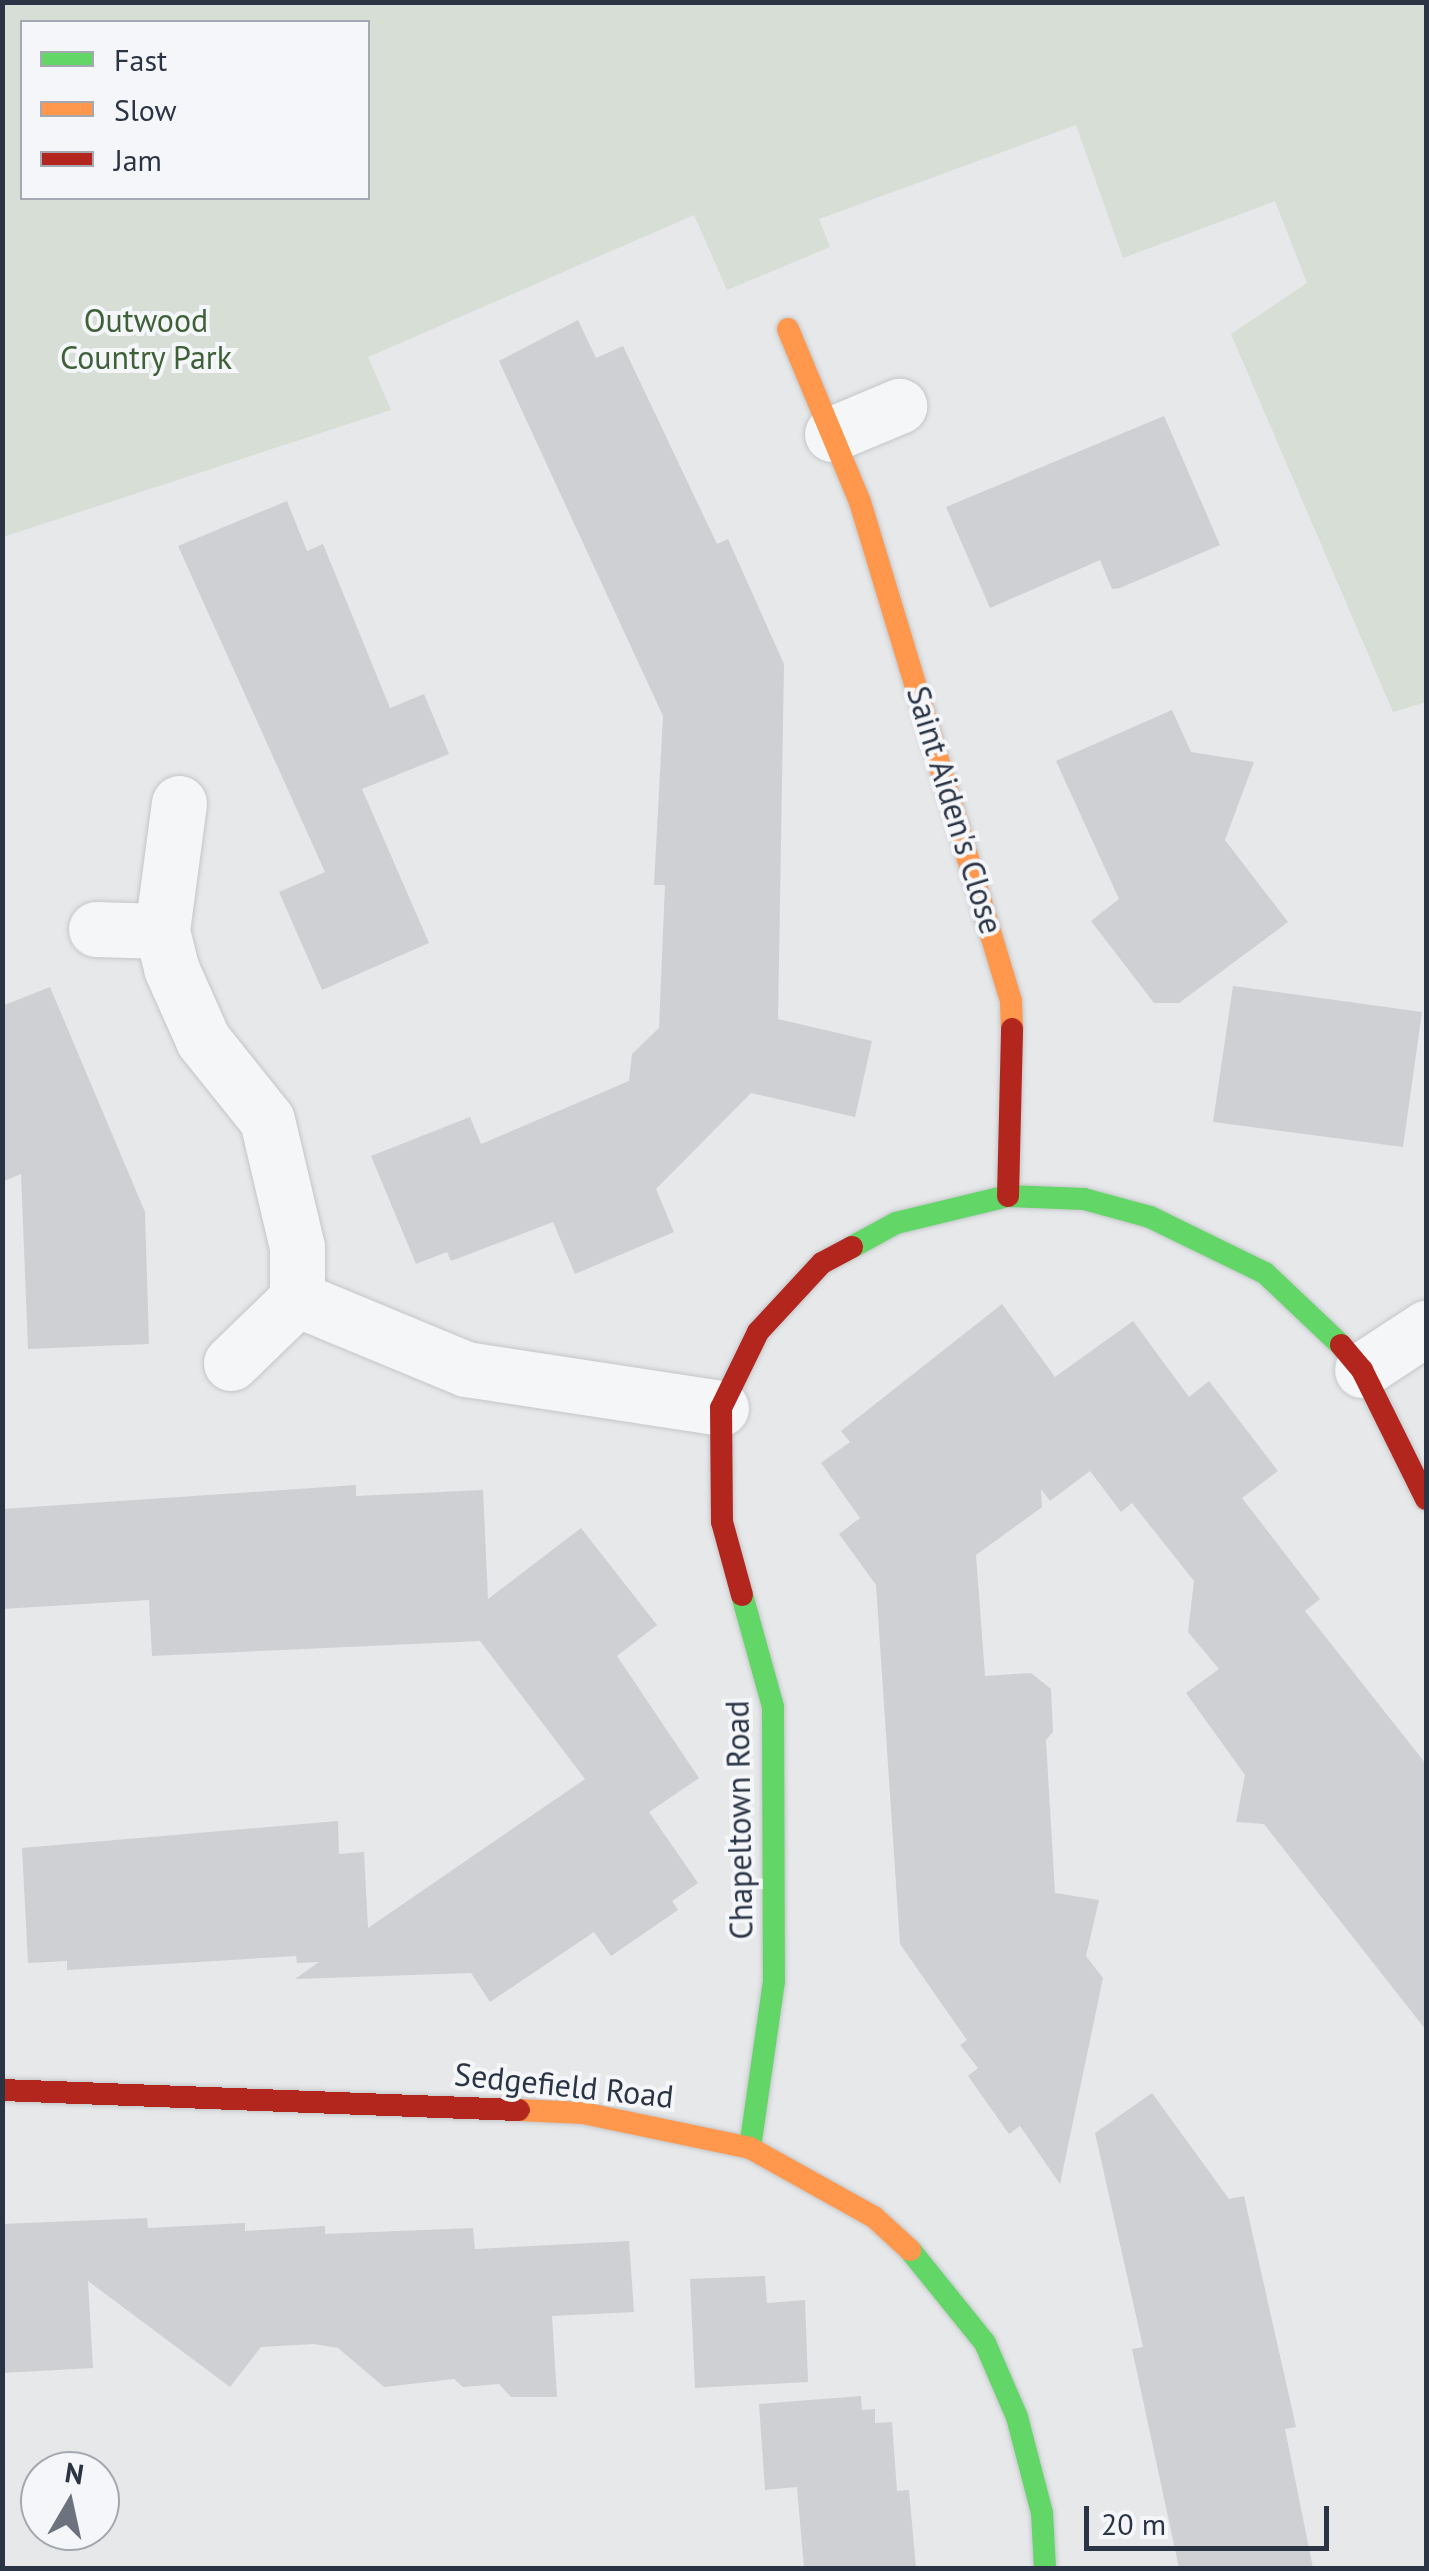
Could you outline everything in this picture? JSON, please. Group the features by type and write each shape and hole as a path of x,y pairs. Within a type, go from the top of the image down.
{"street":[{"name":"Saint Aiden's Close","path":"788,329 860,502 1011,1000 1016,1100 1008,1196"},
{"path":"832,434 899,406"},
{"path":"179,802 162,931 183,1005 267,1120 286,1172 296,1299"},
{"path":"96,929 162,931"},
{"name":"Chapeltown Road","path":"750,2148 774,1981 773,1707 722,1522 716,1466 721,1408 758,1332 822,1264 896,1223 1008,1196 1084,1198 1215,1246 1265,1273 1362,1370 1426,1499"},
{"path":"230,1363 296,1299"},
{"path":"296,1299 466,1368 721,1408"},
{"path":"1362,1370 1426,1328"},
{"name":"Sedgefield Road","path":"2,2090 583,2113 750,2148 874,2218 933,2271 985,2343 1016,2417 1042,2513 1044,2568"}],"green space":[{"name":"Outwood Country Park","path":"3,2 1426,3 1426,702 1393,712 1231,334 1307,283 1275,201 1123,258 1076,125 819,219 830,247 727,290 694,215 368,357 391,410 3,537"}],"building":[{"path":"578,320 596,358 623,346 717,544 728,539 784,664 778,1019 872,1041 855,1117 751,1093 656,1189 674,1232 575,1274 553,1222 451,1261 447,1252 416,1264 371,1156 470,1117 481,1144 629,1081 632,1054 659,1028 665,885 654,885 663,716 499,361"},
{"path":"1164,416 1220,545 1112,589 1100,560 990,608 946,507"},
{"path":"287,501 307,551 323,544 390,708 424,694 449,754 362,789 429,943 322,990 279,892 325,872 178,546"},
{"path":"1172,710 1191,752 1254,762 1225,840 1288,922 1179,1003 1154,1003 1091,921 1119,899 1056,761"},
{"path":"1233,986 1422,1012 1403,1147 1213,1122"},
{"path":"50,987 145,1212 149,1344 28,1349 21,1174 2,1182 2,1006"},
{"path":"1002,1304 1055,1377 1133,1321 1189,1397 1209,1381 1278,1471 1242,1498 1320,1599 1305,1611 1426,1764 1426,2030 1264,1824 1236,1822 1245,1775 1186,1693 1219,1669 1188,1632 1194,1581 1132,1503 1121,1512 1090,1471 1050,1501 1041,1489 1042,1507 976,1555 985,1676 1031,1673 1051,1689 1053,1732 1046,1740 1055,1893 1099,1900 1086,1956 1103,1978 1060,2184 1020,2126 1009,2134 968,2076 978,2068 960,2045 967,2040 900,1944 876,1585 839,1534 860,1518 821,1463 850,1442 841,1431"},
{"path":"356,1485 356,1496 483,1490 488,1599 581,1528 657,1625 617,1656 699,1778 649,1812 698,1883 672,1901 678,1910 611,1956 594,1932 490,2002 471,1973 295,1979 319,1962 297,1963 296,1956 67,1970 67,1961 28,1963 22,1848 338,1821 339,1854 364,1852 368,1928 585,1779 480,1641 152,1656 149,1600 2,1609 2,1509"},
{"path":"1152,2093 1229,2199 1244,2196 1296,2427 1285,2429 1313,2568 1179,2568 1132,2349 1143,2347 1095,2133"},
{"path":"147,2218 148,2228 245,2223 245,2231 325,2226 325,2234 473,2228 475,2249 629,2241 634,2312 552,2316 557,2397 511,2397 499,2384 463,2387 454,2379 384,2387 338,2348 314,2344 261,2347 230,2387 88,2281 93,2368 2,2373 2,2224"},
{"path":"765,2276 767,2303 805,2300 808,2382 695,2388 690,2279"},
{"path":"861,2396 862,2410 875,2409 875,2423 892,2422 897,2491 909,2490 916,2568 804,2568 797,2487 765,2490 759,2404"}],"traffic: fast":[{"path":"852,1247 896,1223 1008,1196 1084,1199 1150,1217 1265,1273 1341,1345"},
{"path":"742,1595 773,1707 774,1981 750,2148"},
{"path":"910,2250 985,2343 1017,2417 1042,2513 1045,2568"}],"traffic: slow":[{"path":"788,329 860,502 1011,1001 1012,1029"},
{"path":"519,2110 583,2113 750,2148 874,2217 910,2250"}],"traffic: jam":[{"path":"1008,1196 1012,1029"},
{"path":"742,1595 722,1522 721,1408 758,1332 822,1263 852,1247"},
{"path":"1341,1345 1362,1370 1426,1499"},
{"path":"2,2090 519,2110"}]}
